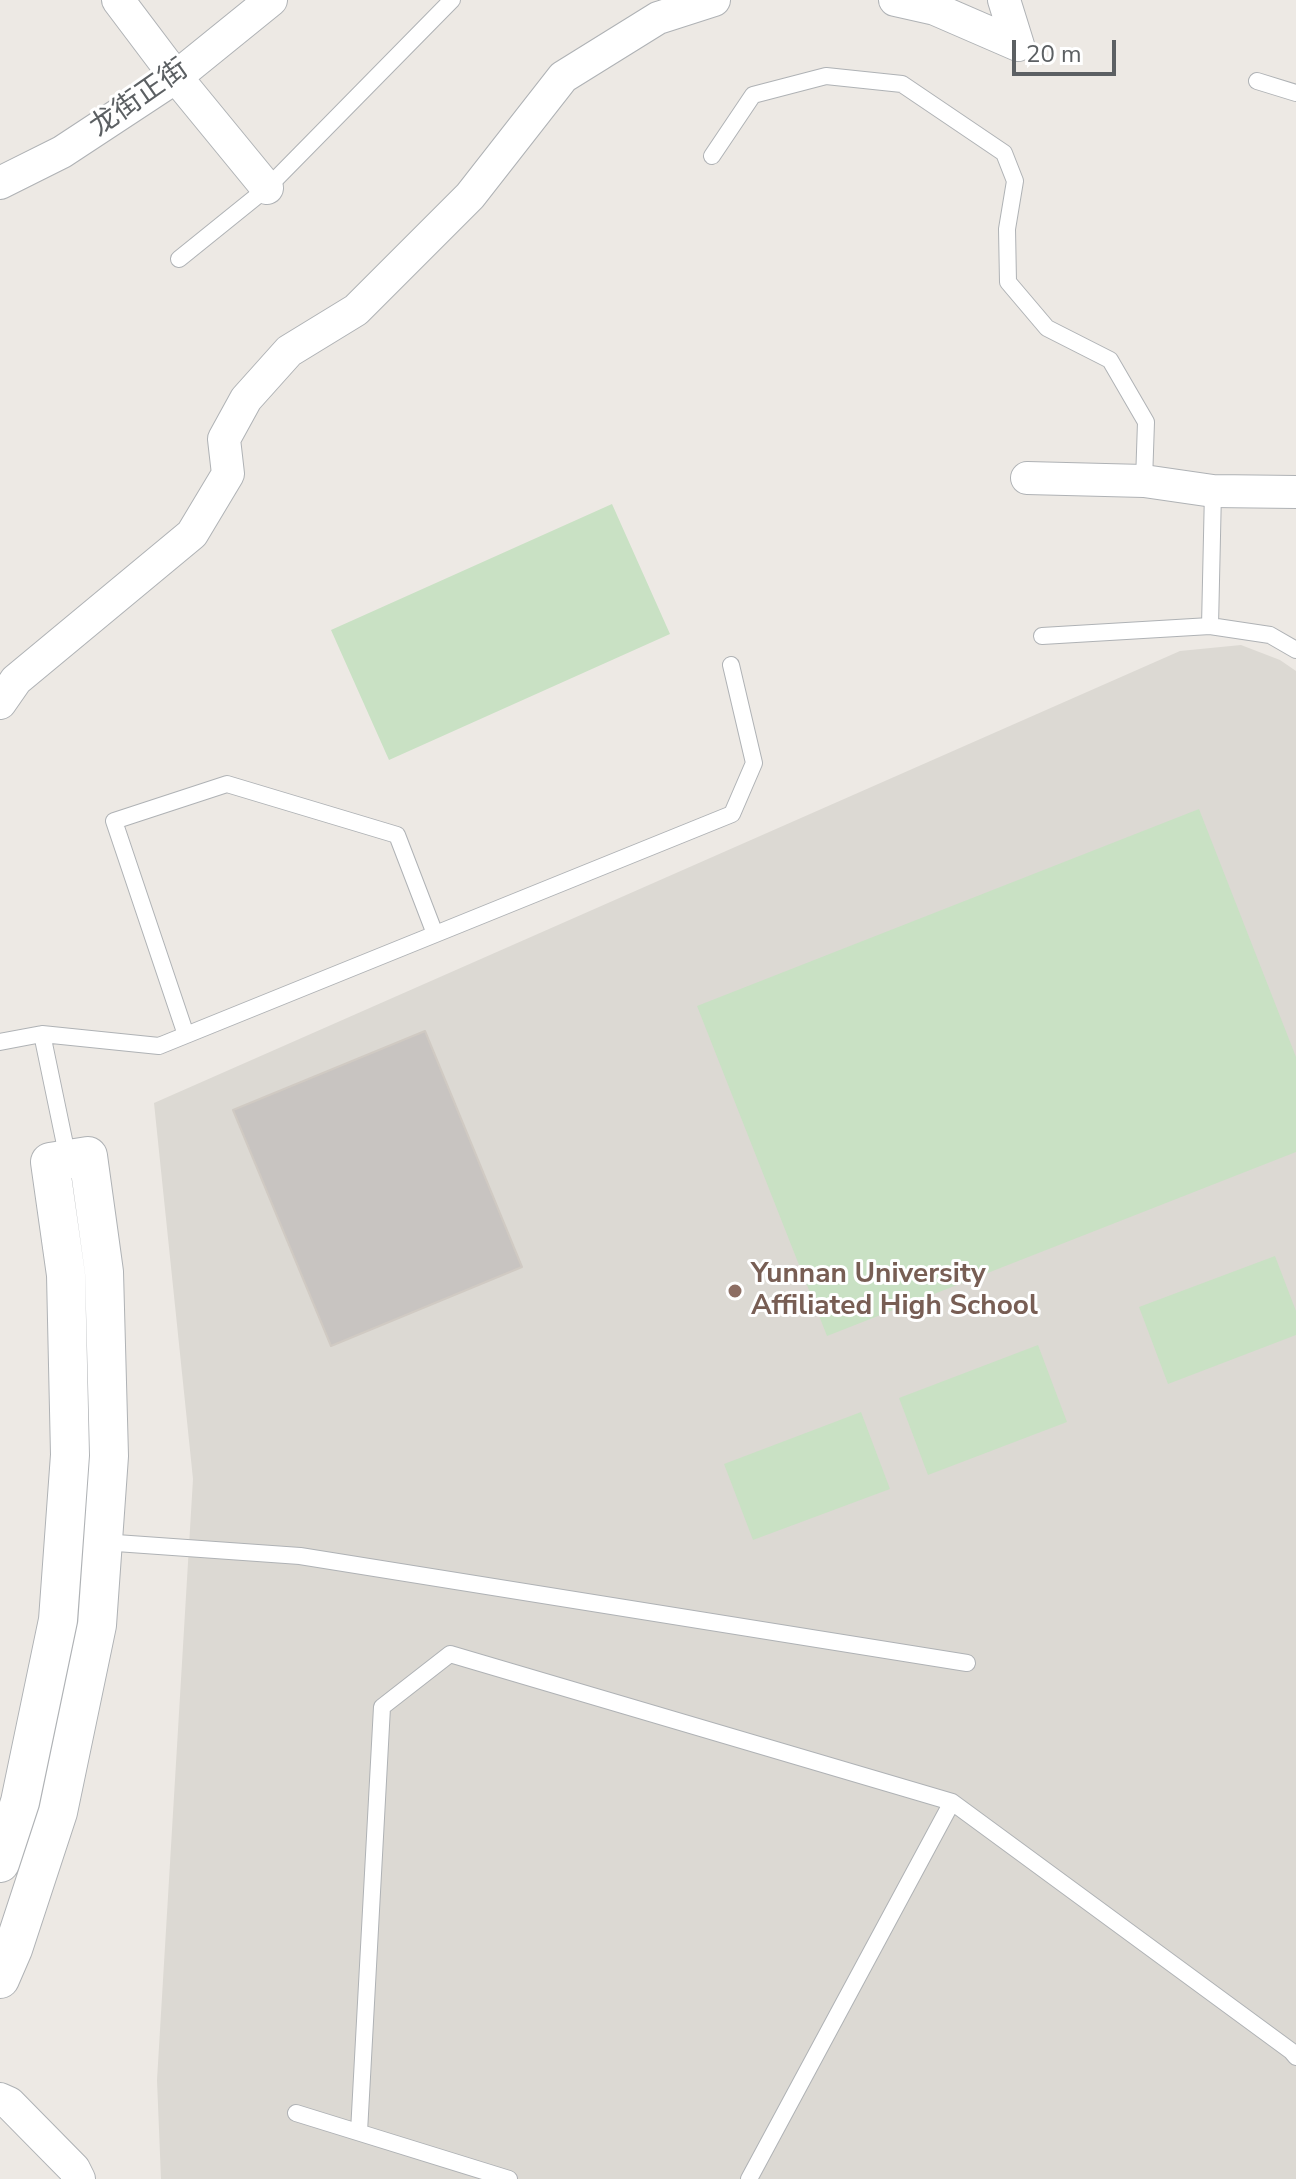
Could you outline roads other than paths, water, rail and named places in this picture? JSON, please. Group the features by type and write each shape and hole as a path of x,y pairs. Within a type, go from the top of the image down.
{"street":[{"path":"118,0 267,188"},
{"name":"龙街正街","path":"0,183 73,145 176,77 271,0"},
{"path":"0,703 16,680 192,534 228,474 224,439 246,399 289,351 356,310 460,207 563,77 658,18 714,0"},
{"path":"895,0 935,9 1018,45 1004,0"},
{"path":"1027,478 1144,481 1213,491 1296,492"},
{"path":"0,1863 20,1802 58,1620 70,1455 66,1275 50,1162 88,1156 104,1272 109,1456 97,1625 58,1812 13,1949 0,1979"},
{"path":"0,2099 9,2103 74,2169 79,2179"}],"lane":[{"path":"179,259 267,188 452,0"},
{"path":"712,156 753,95 826,76 902,84 1004,153 1015,181 1007,229 1008,282 1047,328 1110,360 1146,422 1144,481"},
{"path":"1257,81 1296,93"},
{"path":"1210,626 1213,491"},
{"path":"1042,636 1210,626 1270,635 1296,650"},
{"path":"0,1042 42,1034 159,1046 732,814 754,763 731,665"},
{"path":"186,1035 114,821 227,784 397,835 435,934"},
{"path":"42,1034 68,1159"},
{"path":"102,1542 300,1556 967,1663"},
{"path":"359,2132 382,1707 450,1654 952,1802 1296,2057"},
{"path":"749,2179 952,1802"},
{"path":"296,2113 509,2179"}],"place":[{"name":"Yunnan University Affiliated High School","path":"735,1291"}]}
